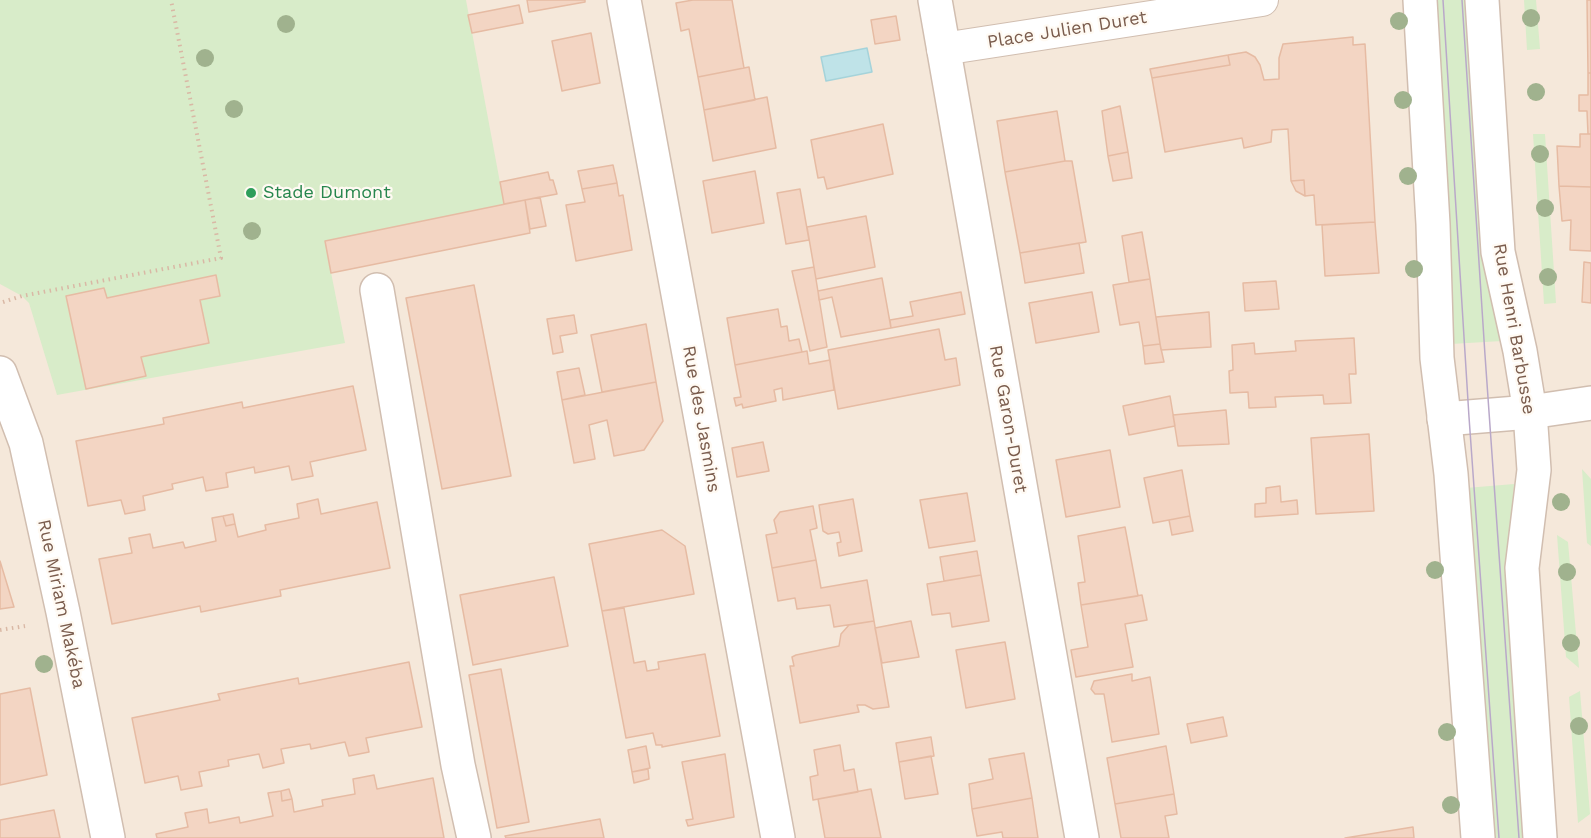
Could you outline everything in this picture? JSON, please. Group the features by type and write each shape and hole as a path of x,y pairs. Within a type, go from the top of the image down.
{"street":[{"name":"Rue des Jasmins","path":"624,0 778,838"},
{"name":"Rue Garon-Duret","path":"934,0 1082,838"},
{"name":"Place Julien Duret","path":"943,49 1262,0"},
{"path":"1420,0 1433,224 1437,358 1451,474 1478,838"},
{"name":"Rue Henri Barbusse","path":"1482,0 1498,252 1521,351 1530,412 1534,470 1522,568 1540,838"},
{"path":"378,290 458,765 474,838"},
{"name":"Rue Miriam Makéba","path":"0,373 26,443 63,612 108,838"},
{"path":"1444,419 1591,404"}],"path":[{"path":"3,302 22,296 221,258 171,0"},
{"path":"0,630 25,626"}],"shaded area":[{"path":"0,0 1591,0 1591,838 0,838"}],"green space":[{"name":"Stade Dumont","path":"0,0 466,0 504,204 325,242 345,343 57,395 29,303 22,296 0,284"},
{"path":"1433,0 1471,0 1502,341 1451,344"},
{"path":"1524,0 1536,0 1540,49 1527,50"},
{"path":"1533,134 1545,134 1556,303 1544,304"},
{"path":"1582,469 1591,479 1591,546 1587,543"},
{"path":"1514,484 1509,560 1527,838 1490,838 1466,488"},
{"path":"1557,535 1568,542 1579,668 1566,657"},
{"path":"1580,691 1590,814 1578,823 1569,697"}],"water":[{"path":"867,48 872,72 826,81 821,57"}],"building":[{"path":"527,0 585,0 585,2 529,12"},
{"path":"693,0 732,0 744,68 698,77 689,29 681,31 676,3"},
{"path":"1587,0 1591,0 1591,73 1588,73"},
{"path":"519,5 523,23 472,33 468,15"},
{"path":"896,16 900,40 875,44 871,20"},
{"path":"591,33 600,83 562,91 552,41"},
{"path":"1353,37 1353,45 1365,44 1375,222 1316,225 1314,195 1305,196 1304,180 1291,181 1288,129 1272,130 1271,142 1244,148 1242,138 1165,152 1152,78 1230,65 1228,55 1246,52 1255,57 1264,80 1279,79 1279,58 1283,44"},
{"path":"1228,55 1230,65 1152,78 1150,69"},
{"path":"749,67 755,100 704,110 698,77"},
{"path":"1588,73 1591,73 1591,134 1588,134 1587,111 1579,111 1579,95 1588,95"},
{"path":"767,97 776,148 713,161 704,110"},
{"path":"1120,106 1128,152 1108,156 1102,111"},
{"path":"1057,111 1065,161 1005,172 997,121"},
{"path":"883,124 893,174 827,189 824,177 818,178 811,140"},
{"path":"1580,134 1591,134 1591,187 1559,186 1557,146 1580,147"},
{"path":"1128,152 1132,178 1113,181 1108,156"},
{"path":"1072,161 1086,242 1020,253 1005,172"},
{"path":"613,165 617,183 582,189 578,171"},
{"path":"755,171 764,223 712,233 703,181"},
{"path":"548,172 557,194 504,204 500,182"},
{"path":"1304,180 1305,196 1296,191 1291,181"},
{"path":"617,183 619,196 623,195 632,250 576,261 566,205 585,202 582,189"},
{"path":"1559,186 1591,187 1591,251 1570,250 1571,220 1562,221"},
{"path":"800,189 809,240 786,244 777,193"},
{"path":"540,197 546,226 530,229 525,200"},
{"path":"525,200 530,233 331,273 325,241"},
{"path":"866,216 875,267 816,279 807,227"},
{"path":"1375,222 1379,273 1325,276 1322,225"},
{"path":"1142,232 1150,279 1129,282 1122,236"},
{"path":"1079,243 1084,273 1025,283 1020,253"},
{"path":"1584,262 1591,263 1591,303 1582,302"},
{"path":"814,267 827,347 810,351 792,271"},
{"path":"216,275 220,296 200,300 209,343 141,357 146,376 86,389 66,296 104,288 107,298"},
{"path":"882,278 891,328 841,337 832,297 819,300 818,291"},
{"path":"1150,279 1160,344 1143,346 1139,322 1120,325 1113,285"},
{"path":"1276,281 1279,309 1245,311 1243,283"},
{"path":"474,285 511,476 442,489 406,298"},
{"path":"961,292 965,314 891,328 890,320 913,316 910,302"},
{"path":"1092,292 1099,332 1036,343 1029,303"},
{"path":"778,309 781,327 787,326 789,341 799,339 802,352 735,365 727,318"},
{"path":"1209,312 1211,347 1161,350 1156,317"},
{"path":"574,315 577,333 560,336 563,352 553,354 547,319"},
{"path":"646,324 656,382 602,392 591,335"},
{"path":"939,329 945,360 956,358 960,385 838,409 828,350"},
{"path":"1354,338 1356,374 1349,374 1351,403 1324,404 1323,395 1275,397 1276,407 1249,408 1248,392 1230,393 1229,371 1233,370 1232,345 1254,343 1255,354 1296,351 1295,341"},
{"path":"1160,344 1164,362 1145,364 1143,346"},
{"path":"807,351 809,364 830,360 834,390 783,400 782,388 774,390 776,401 743,408 742,404 736,406 734,398 741,397 735,365"},
{"path":"579,368 585,395 562,400 557,372"},
{"path":"656,382 663,421 644,450 614,456 607,420 589,425 595,459 574,463 562,400"},
{"path":"353,386 366,450 310,462 313,476 292,480 289,466 255,473 254,467 226,473 228,487 206,491 203,477 172,484 173,489 143,496 145,510 125,514 121,500 88,506 76,441 164,424 163,418 242,402 243,408"},
{"path":"1170,396 1175,426 1129,435 1123,406"},
{"path":"1226,410 1229,444 1178,446 1173,415"},
{"path":"1369,434 1374,511 1316,514 1311,438"},
{"path":"763,442 769,471 737,477 732,448"},
{"path":"1110,450 1120,507 1066,517 1056,460"},
{"path":"1182,470 1190,516 1153,523 1144,478"},
{"path":"1280,486 1281,502 1297,500 1298,514 1255,517 1255,504 1266,503 1266,488"},
{"path":"967,493 975,541 929,548 920,500"},
{"path":"318,499 321,514 377,502 390,568 280,590 281,596 201,612 200,606 112,624 99,559 132,553 129,538 150,534 153,548 183,542 185,548 216,541 212,518 223,516 226,526 235,524 238,537 266,530 265,525 299,518 297,504"},
{"path":"853,499 862,551 839,556 837,543 841,542 839,532 828,534 823,531 819,505"},
{"path":"813,506 817,528 810,530 816,560 772,568 766,535 777,533 774,520 780,512"},
{"path":"233,514 235,524 226,526 223,516"},
{"path":"1190,516 1193,531 1172,535 1169,520"},
{"path":"1125,527 1138,596 1081,605 1078,583 1085,582 1078,536"},
{"path":"662,530 685,546 694,594 602,611 589,544"},
{"path":"977,551 981,575 944,581 940,557"},
{"path":"816,560 821,588 867,580 874,621 834,627 830,605 797,609 795,598 778,601 772,568"},
{"path":"0,561 14,607 0,609"},
{"path":"981,575 989,621 952,627 950,613 932,615 927,584"},
{"path":"554,577 568,646 473,665 460,595"},
{"path":"1142,595 1147,620 1125,624 1133,667 1076,677 1071,650 1088,647 1081,605"},
{"path":"624,608 634,663 645,661 647,671 659,669 658,662 705,654 720,736 662,747 662,745 656,745 653,733 626,738 602,611"},
{"path":"874,621 889,707 873,709 865,705 857,705 859,712 800,723 790,666 794,666 792,657 839,646 841,634 849,625"},
{"path":"911,621 919,657 882,663 875,628"},
{"path":"1005,642 1015,699 966,708 956,650"},
{"path":"409,662 422,727 366,738 369,752 349,756 345,742 311,749 310,744 281,749 284,763 263,768 259,754 228,760 229,766 199,772 202,786 181,790 178,776 145,783 132,718 220,700 218,694 298,678 299,684"},
{"path":"501,669 529,822 497,828 469,675"},
{"path":"1132,674 1132,681 1150,677 1159,734 1112,742 1104,694 1095,694 1091,689 1094,681"},
{"path":"30,688 47,775 0,785 0,694"},
{"path":"1223,717 1227,736 1191,743 1187,724"},
{"path":"931,737 934,756 899,762 896,743"},
{"path":"840,745 844,771 854,769 858,792 813,800 810,777 818,775 814,750"},
{"path":"646,746 650,768 632,772 628,750"},
{"path":"1166,746 1174,794 1115,804 1107,758"},
{"path":"1024,753 1032,798 972,809 969,784 993,779 989,759"},
{"path":"725,754 734,817 688,826 686,820 693,819 682,762"},
{"path":"931,756 938,794 905,799 899,762"},
{"path":"648,769 649,779 634,783 632,772"},
{"path":"374,775 377,789 433,778 444,838 157,838 156,834 188,827 185,813 207,809 209,823 239,817 240,823 273,816 268,793 281,791 282,801 292,799 294,812 323,806 322,800 355,794 353,779"},
{"path":"289,789 292,799 282,801 281,791"},
{"path":"871,789 881,838 825,838 818,799"},
{"path":"1174,794 1177,814 1165,816 1169,838 1121,838 1115,804"},
{"path":"1032,798 1038,838 1003,838 1002,832 977,836 972,809"},
{"path":"54,810 60,838 0,838 0,820"},
{"path":"600,819 604,838 506,838 505,836"},
{"path":"1413,827 1414,838 1345,838"}],"tram line":[{"path":"1443,0 1469,417 1499,838"},
{"path":"1462,0 1519,838"}],"place":[{"name":"Stade Dumont","path":"251,193"}]}
